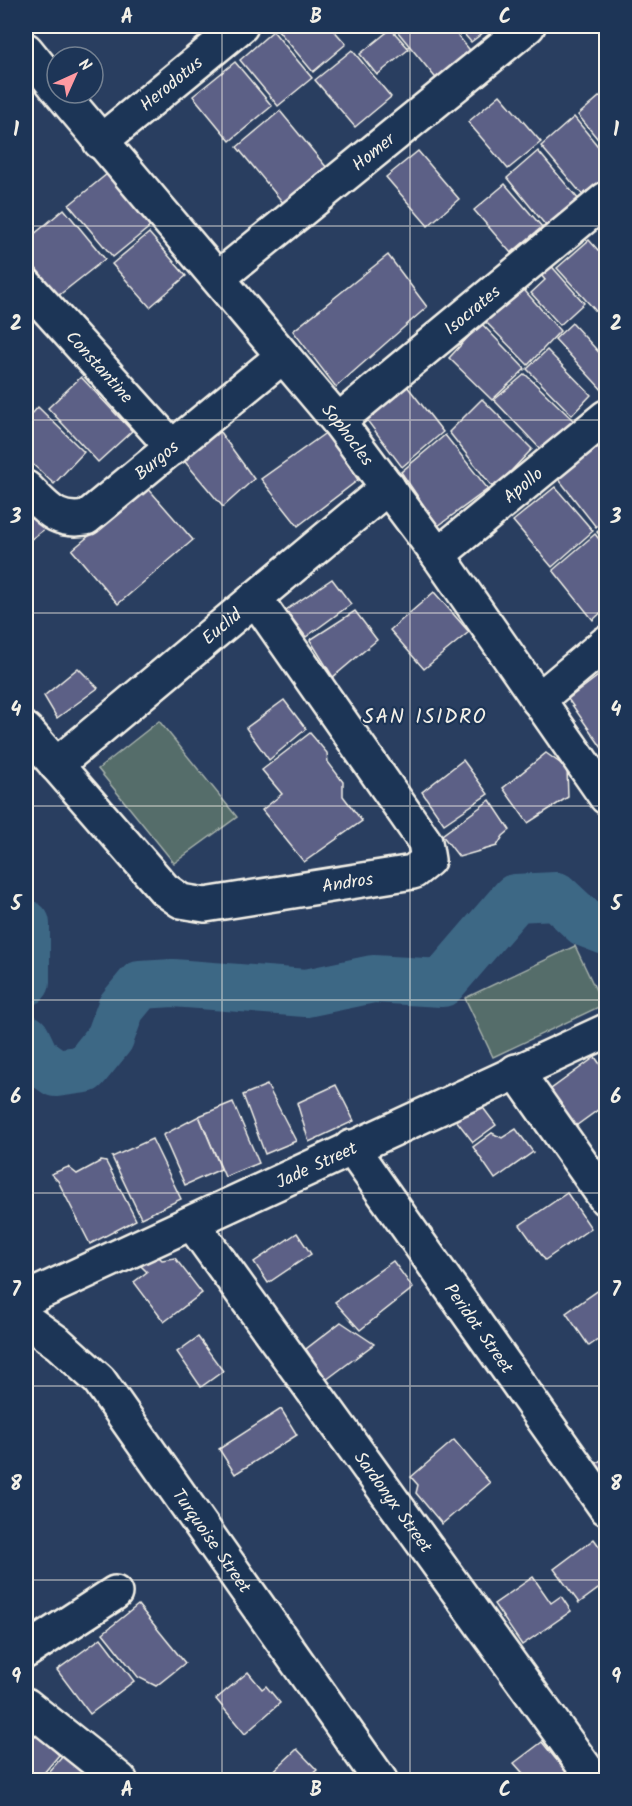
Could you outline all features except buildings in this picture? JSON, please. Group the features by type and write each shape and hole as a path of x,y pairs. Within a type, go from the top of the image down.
{"street":[{"name":"Herodotus","path":"100,142 241,26"},
{"name":"Homer","path":"218,278 528,26"},
{"path":"26,50 45,73"},
{"name":"Sophocles","path":"71,105 338,421 438,555 606,797"},
{"name":"Isocrates","path":"338,421 606,199"},
{"name":"Constantine","path":"26,285 173,448"},
{"name":"Burgos","path":"26,488 56,517 70,521 86,518 283,356"},
{"name":"Apollo","path":"438,555 606,417"},
{"name":"Euclid","path":"56,765 388,487"},
{"name":"Andros","path":"26,730 164,889 181,901 205,905 413,872 421,868 428,860 424,842 255,598"},
{"path":"538,700 606,643"},
{"name":"Jade Street","path":"26,1299 606,1031"},
{"path":"516,1071 606,1199"},
{"name":"Peridot Street","path":"351,1147 606,1508"},
{"name":"Sardonyx Street","path":"192,1223 594,1780"},
{"name":"Turquoise Street","path":"26,1320 58,1343 99,1380 380,1780"},
{"path":"26,1651 115,1593"},
{"path":"26,1705 120,1780"}],"green space":[{"path":"159,721 237,817 174,863 98,769"},
{"path":"575,946 603,1005 493,1057 465,998"}],"waterway":[{"path":"26,1038 36,1059 56,1073 85,1069 110,1038 121,1008 140,985 173,983 306,993 373,979 442,983 515,898 556,896 585,923 606,931"},
{"path":"26,924 26,982"}],"district":[{"name":"SAN ISIDRO","path":"425,716"}]}
